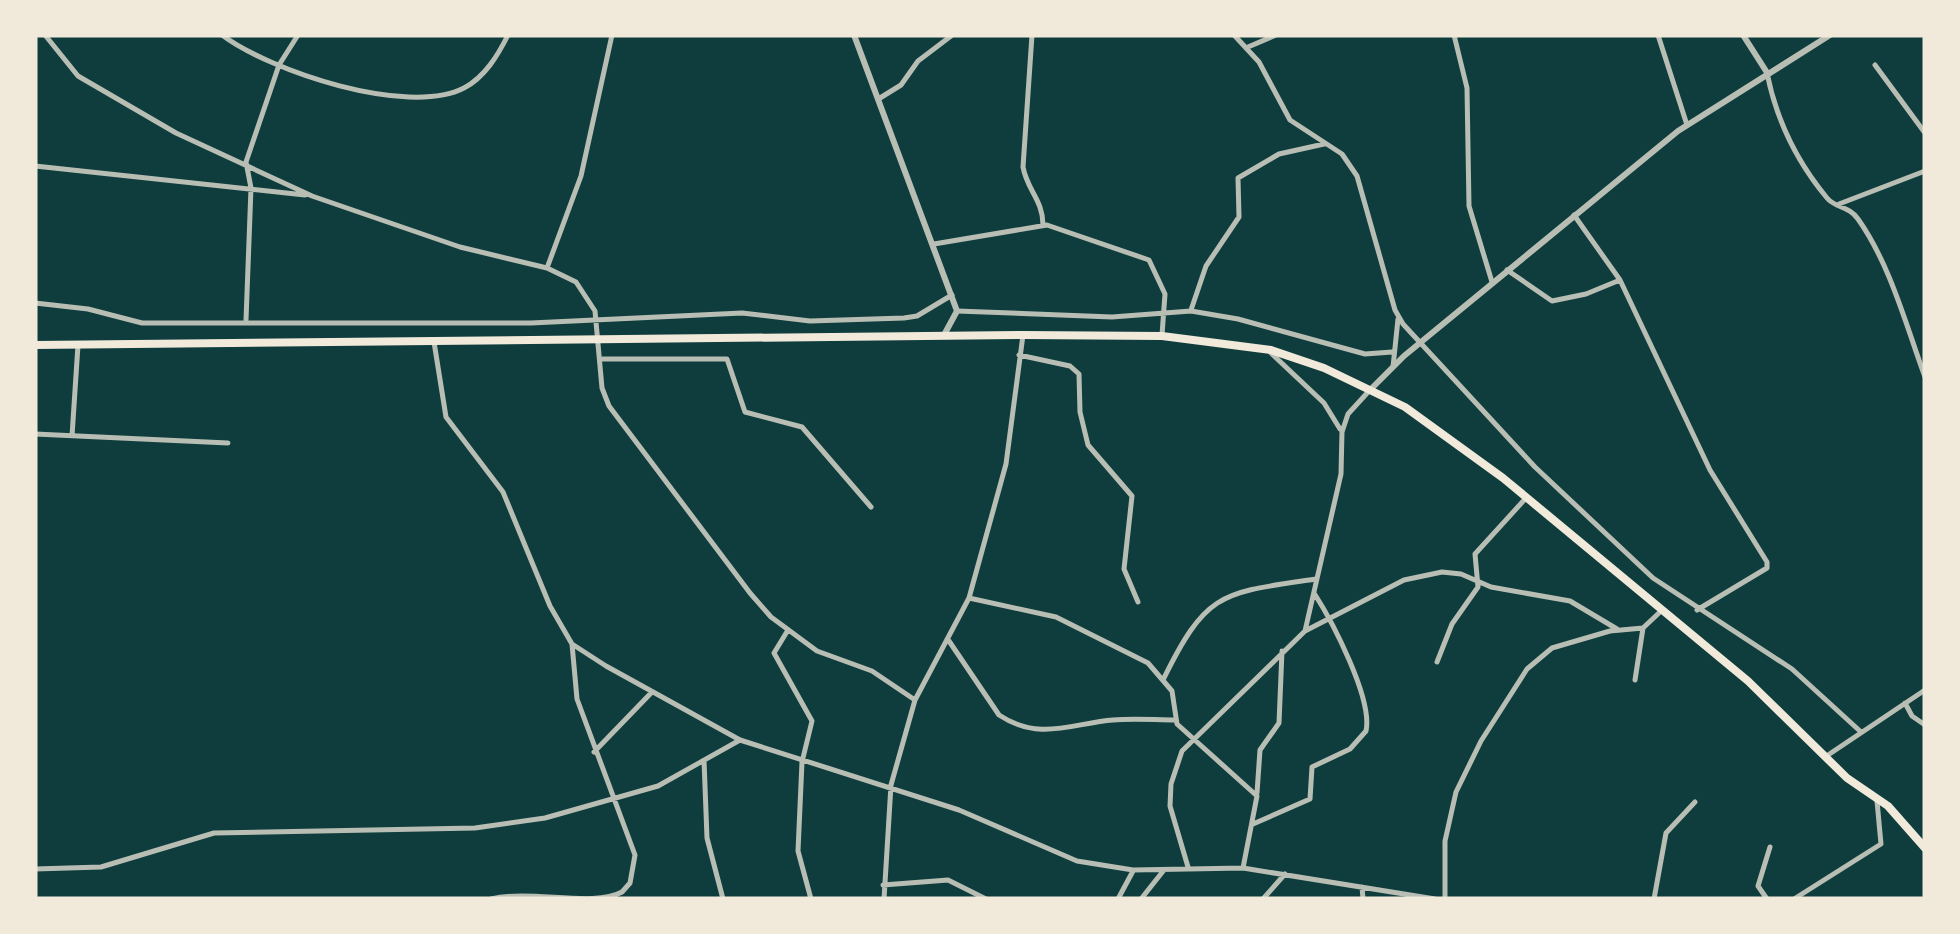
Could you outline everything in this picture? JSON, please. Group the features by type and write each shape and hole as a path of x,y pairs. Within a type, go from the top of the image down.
{"main road":[{"path":"35,345 1023,334 1162,336 1268,350 1371,390 1445,432 1748,681 1826,757 1888,806 1925,848"}],"street":[{"path":"45,35 68,66 90,84 176,133 246,162 312,196 460,247 547,268 585,291 601,338 604,396 626,432 750,593 816,651 872,671 915,700"},
{"path":"222,35 279,65 359,92 442,94 478,78 508,35"},
{"path":"246,320 250,188 246,162 279,65 298,35"},
{"path":"547,268 581,176 612,35"},
{"path":"854,35 957,310 944,335"},
{"path":"1033,35 1022,166 1024,178 1041,201 1043,225"},
{"path":"1234,35 1248,46 1290,120 1348,160 1362,185 1398,316 1393,367"},
{"path":"1248,46 1276,35"},
{"path":"1454,35 1467,88 1469,206 1492,282"},
{"path":"1658,35 1687,125"},
{"path":"1743,35 1766,71 1774,108 1797,156 1837,205 1856,214 1889,281 1925,377"},
{"path":"1305,631 1342,474 1342,432 1348,414 1421,342 1687,125 1766,71 1830,35"},
{"path":"880,98 902,84 918,61 950,36"},
{"path":"1875,66 1925,133"},
{"path":"1191,312 1206,266 1239,217 1238,178 1278,154 1326,144"},
{"path":"35,166 312,196"},
{"path":"1837,205 1925,171"},
{"path":"1574,215 1620,280 1710,470 1768,565 1698,610"},
{"path":"934,244 1043,225 1149,260 1161,280 1162,336"},
{"path":"1507,270 1552,301 1586,294 1620,280"},
{"path":"35,303 88,309 142,323 596,320 742,313 810,321 916,316 952,296"},
{"path":"957,310 1104,317 1191,312 1238,319 1365,354 1392,352"},
{"path":"1398,316 1567,499 1653,578 1792,669 1860,732"},
{"path":"884,899 891,786 915,700 968,598 1006,464 1023,334"},
{"path":"434,341 446,417 503,492 550,606 572,644 574,684 594,752 634,855 634,871 622,892 606,898 524,893 490,899"},
{"path":"72,436 78,345"},
{"path":"1268,350 1324,404 1342,432"},
{"path":"1019,355 1070,366 1079,374 1084,436 1132,496 1124,569 1138,602"},
{"path":"602,360 727,359 745,412 802,427 871,507"},
{"path":"35,434 228,443"},
{"path":"1437,662 1452,624 1478,582 1475,554 1526,498"},
{"path":"1188,867 1170,806 1170,784 1182,751 1220,718 1282,649 1305,631 1417,576 1452,572 1478,582 1570,601 1616,629"},
{"path":"1163,680 1189,628 1214,603 1239,590 1316,579"},
{"path":"1252,824 1310,799 1312,767 1350,750 1366,730 1369,717 1330,618 1314,593"},
{"path":"968,598 1056,617 1148,663 1174,696 1176,720 1192,741 1257,796"},
{"path":"1635,680 1644,628 1660,612"},
{"path":"1445,899 1445,841 1456,792 1518,681 1533,662 1552,648 1616,629 1644,628"},
{"path":"788,630 774,653 811,718 802,762 798,850 810,899"},
{"path":"949,640 999,716 1010,722 1065,730 1107,720 1176,720"},
{"path":"572,644 740,740 891,786 1077,861 1134,870 1243,868 1435,899"},
{"path":"1243,868 1257,796 1260,750 1279,723 1282,649"},
{"path":"1826,757 1925,690"},
{"path":"594,752 652,692"},
{"path":"1905,703 1912,716 1925,725"},
{"path":"35,869 101,868 214,833 474,828 545,818 658,786 740,740"},
{"path":"704,760 707,838 723,899"},
{"path":"1794,899 1881,844 1877,801"},
{"path":"1654,899 1666,833 1695,802"},
{"path":"1767,899 1758,886 1770,847"},
{"path":"1141,899 1166,868"},
{"path":"1118,899 1134,870"},
{"path":"1262,899 1286,874"},
{"path":"884,885 948,880 986,899"},
{"path":"1362,887 1363,899"}]}
